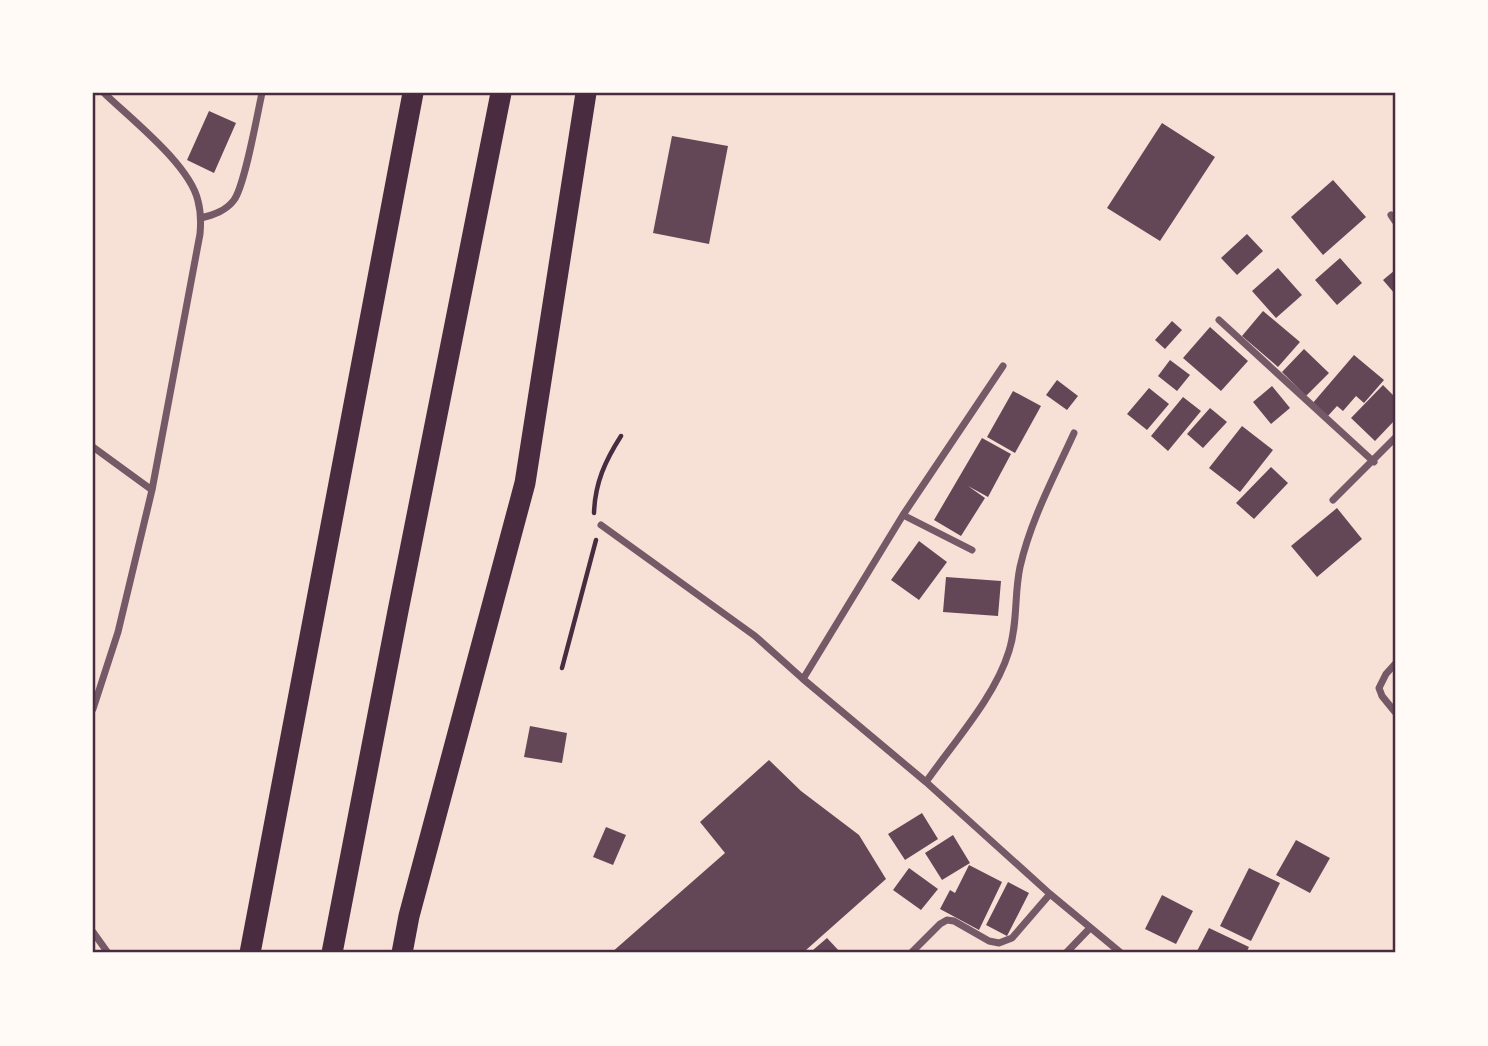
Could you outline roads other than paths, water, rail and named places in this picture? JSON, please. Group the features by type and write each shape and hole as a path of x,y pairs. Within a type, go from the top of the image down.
{"highway":[{"path":"332,953 501,93"},
{"path":"402,953 408,916 525,482 586,93"},
{"path":"250,953 413,94"}],"street":[{"path":"93,709 118,632 152,490 201,218 198,199 185,174 104,93"},
{"path":"201,218 217,214 235,200 262,93"},
{"path":"1219,320 1374,462"},
{"path":"803,679 903,515 1003,366"},
{"path":"926,782 990,691 1002,669 1013,636 1019,571 1030,530 1074,433"},
{"path":"1333,500 1374,462 1395,438"},
{"path":"93,447 152,490"},
{"path":"903,515 972,550"},
{"path":"601,525 754,636 1121,953"},
{"path":"1395,664 1379,688 1395,712"},
{"path":"911,953 947,920 954,921 989,941 999,943 1012,938 1050,894"},
{"path":"1066,953 1090,928"},
{"path":"94,936 108,953"}]}
